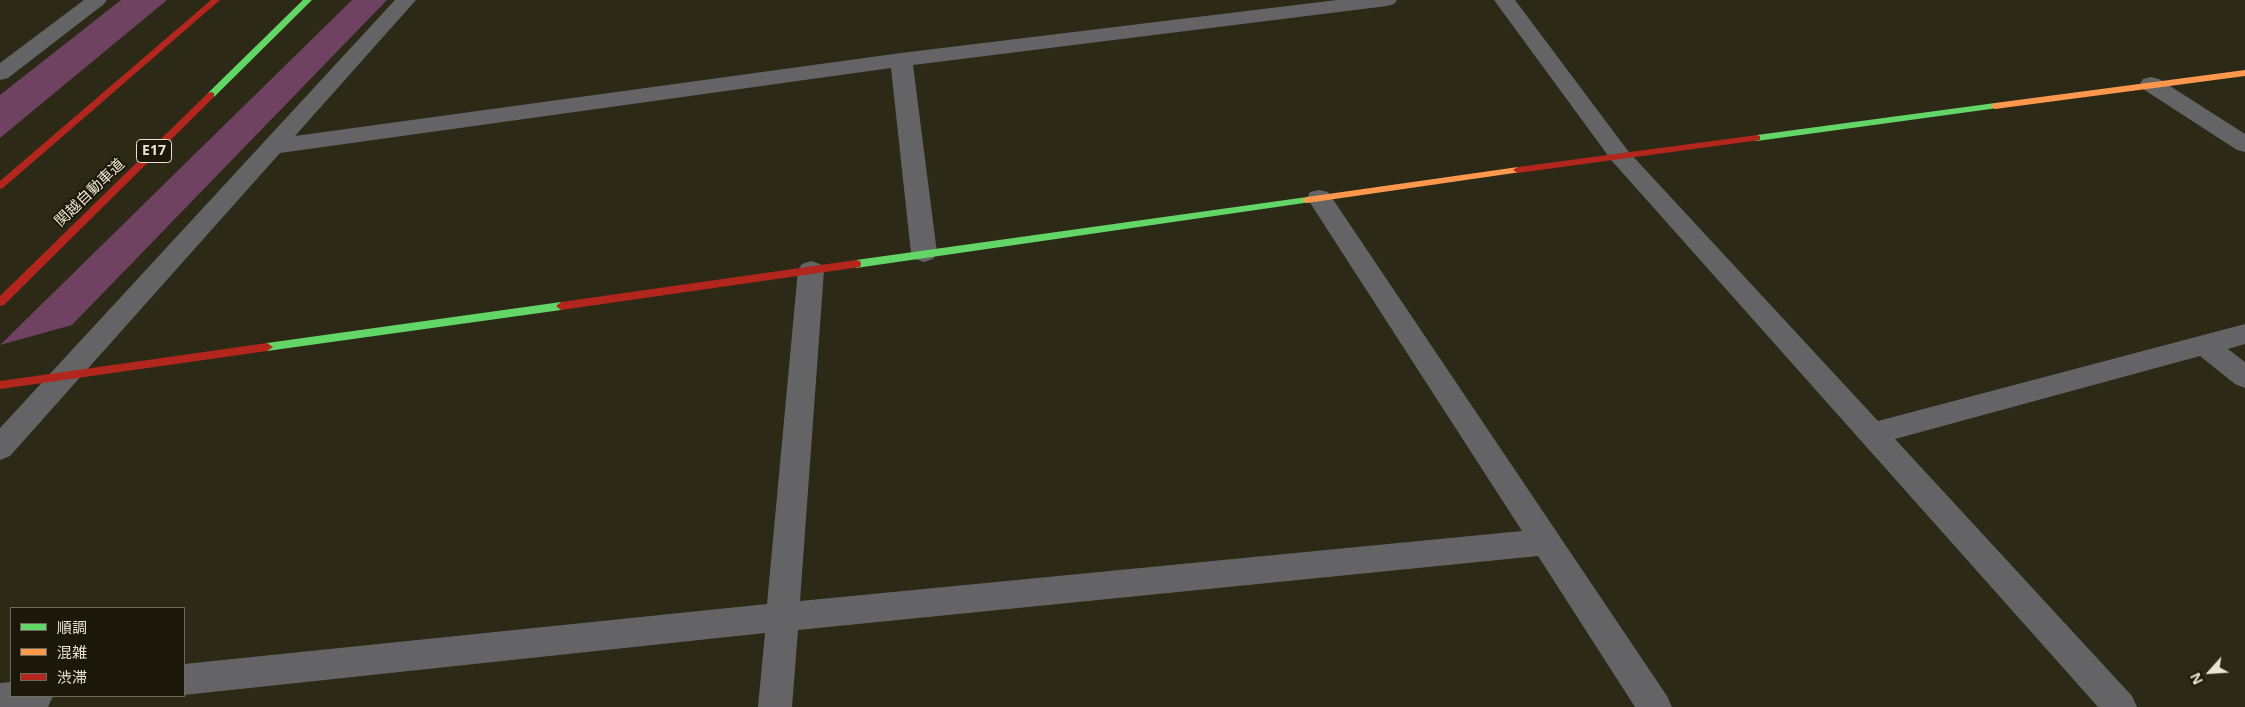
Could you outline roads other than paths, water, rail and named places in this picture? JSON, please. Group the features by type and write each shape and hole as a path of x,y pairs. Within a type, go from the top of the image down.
{"main road":[{"path":"0,186 216,0"},
{"name":"関越自動車道","path":"0,302 308,0"},
{"path":"0,385 1620,156 2245,72"}],"street":[{"path":"0,73 97,0"},
{"path":"0,448 64,375 406,0"},
{"path":"274,146 901,60 1242,8 1387,0"},
{"path":"1504,0 1620,156 2120,707"},
{"path":"901,60 924,254"},
{"path":"2152,84 2245,145"},
{"path":"1319,198 1655,707"},
{"path":"775,707 811,270"},
{"path":"1872,434 2245,334"},
{"path":"2206,346 2245,377"},
{"path":"185,680 783,617 1546,542"},
{"path":"0,699 24,697"}]}
